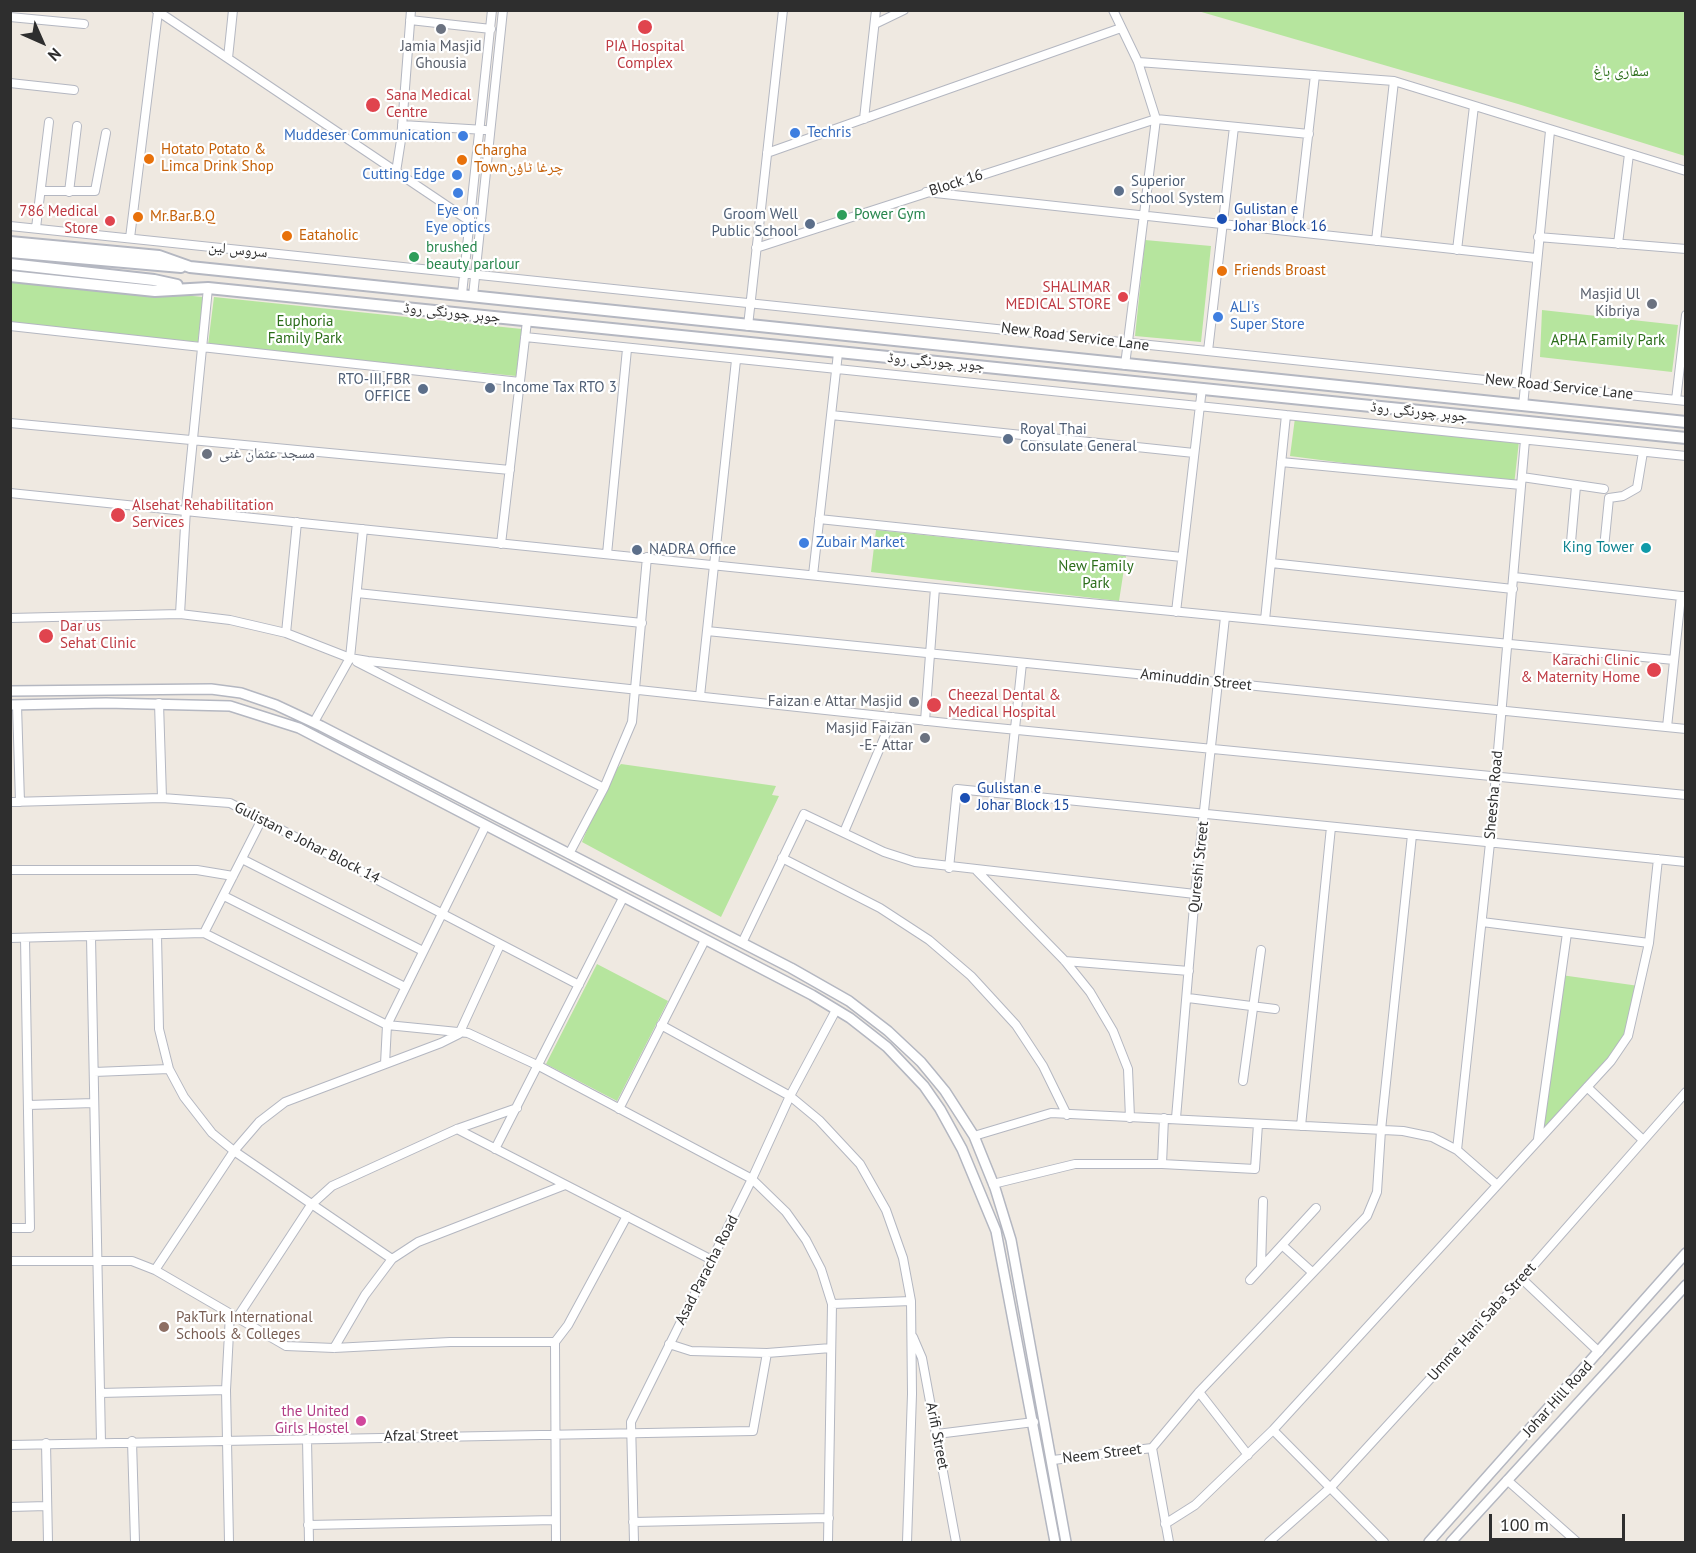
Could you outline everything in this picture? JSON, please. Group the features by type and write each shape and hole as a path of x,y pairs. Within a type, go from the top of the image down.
{"main road":[{"name":"جوہر چورنگی روڈ","path":"10,242 159,256 190,267"},
{"name":"جوہر چورنگی روڈ","path":"10,252 156,266 190,267 468,295 1686,422"},
{"name":"جوہر چورنگی روڈ","path":"10,264 154,280 186,288"},
{"name":"جوہر چورنگی روڈ","path":"10,276 155,291 208,288 1686,438"},
{"path":"679,336 680,318"},
{"path":"702,339 704,321"}],"street":[{"path":"228,58 233,10"},
{"path":"396,172 411,10"},
{"path":"468,295 465,274 492,10"},
{"path":"468,295 476,275 503,10"},
{"path":"748,326 783,10"},
{"path":"864,118 876,10"},
{"path":"875,24 904,10"},
{"path":"1113,10 1138,62 1156,119 1125,365"},
{"path":"130,238 157,11 471,222"},
{"path":"10,17 84,24"},
{"path":"410,20 490,29"},
{"path":"766,153 1121,28"},
{"path":"1138,62 1394,81 1550,131 1686,171"},
{"path":"1297,232 1315,75"},
{"path":"1376,241 1394,81"},
{"path":"10,83 74,90"},
{"path":"1457,250 1474,106"},
{"path":"1156,119 1308,134"},
{"name":"Block 16","path":"756,248 1156,119"},
{"path":"36,228 49,122"},
{"path":"402,125 490,130"},
{"path":"69,192 77,126"},
{"path":"1208,351 1234,127"},
{"path":"1523,406 1550,131"},
{"path":"41,191 93,192 96,189 106,132"},
{"path":"1618,244 1629,154"},
{"path":"926,192 1536,258"},
{"name":"سروس لین","path":"10,226 465,274"},
{"path":"1538,237 1686,249"},
{"name":"New Road Service Lane","path":"465,274 739,301 750,305 1000,327 1128,344 1524,382 1686,401"},
{"path":"180,614 192,438 208,288"},
{"path":"1676,400 1686,315"},
{"path":"501,544 527,321"},
{"path":"10,326 520,382"},
{"path":"525,337 836,371 1199,405 1686,456"},
{"path":"607,554 627,349"},
{"path":"813,574 837,353"},
{"path":"700,696 736,360"},
{"path":"1176,612 1202,388"},
{"path":"1265,620 1286,415"},
{"path":"831,416 1194,453"},
{"path":"1502,438 1504,421"},
{"path":"10,423 192,438 510,470"},
{"name":"Sheesha Road","path":"1457,1150 1490,843 1525,440"},
{"path":"1604,548 1609,498 1623,496 1636,488 1643,452"},
{"path":"1281,462 1604,489"},
{"path":"1571,542 1576,486"},
{"path":"10,493 186,509 363,530 935,588 1674,660"},
{"path":"819,519 1182,557"},
{"path":"286,633 297,522"},
{"path":"314,722 350,658 363,530"},
{"path":"569,855 604,788 632,722 637,689 647,557"},
{"path":"1271,563 1513,589"},
{"path":"1514,578 1683,596 1667,727"},
{"path":"925,721 935,588"},
{"path":"357,593 642,623"},
{"path":"10,618 180,614 230,620 286,633 350,658 604,788"},
{"name":"Qureshi Street","path":"1176,1118 1188,998 1195,894 1225,616"},
{"name":"Aminuddin Street","path":"707,631 1686,729"},
{"path":"350,658 925,721 1686,795"},
{"path":"1008,794 1022,663"},
{"path":"10,691 211,689 241,693 314,722 742,943 849,1001 888,1031 921,1062 945,1091 974,1136 993,1184 1011,1240 1053,1460 1066,1542"},
{"path":"159,703 162,798"},
{"path":"20,802 14,705 159,703 230,706 299,728 836,1010 886,1047 924,1086 962,1149 996,1231 1055,1542"},
{"path":"844,832 893,717"},
{"path":"949,868 957,789 1686,862"},
{"name":"Gulistan e Johar Block 14","path":"10,802 162,798 230,803 579,985"},
{"path":"464,816 471,804"},
{"path":"742,943 804,814 884,852 915,862 949,868 1195,894"},
{"path":"204,933 262,819"},
{"path":"385,1064 387,1025 485,827"},
{"path":"1301,1126 1331,827"},
{"path":"1169,1542 1152,1448 1199,1392 1367,1216 1377,1192 1381,1130 1412,835"},
{"path":"782,858 880,908 929,940 971,976 1016,1025 1043,1066 1067,1115"},
{"path":"242,859 423,951"},
{"path":"1166,1524 1195,1505 1273,1430 1611,1061 1628,1036 1648,943 1658,859"},
{"path":"10,870 197,870 233,876"},
{"path":"977,871 1065,961 1090,992 1113,1031 1128,1069 1130,1118"},
{"path":"224,896 405,987"},
{"path":"495,1149 623,898"},
{"path":"665,920 672,907"},
{"path":"1482,922 1648,943"},
{"path":"10,938 204,933 387,1025 459,1034 468,1033 539,1066 752,1179 786,1212 806,1240 821,1269 832,1304 828,1542"},
{"path":"1539,1138 1567,933"},
{"path":"157,935 159,1029 169,1069 184,1097 212,1133 234,1151 392,1259"},
{"path":"91,937 101,1442"},
{"path":"10,1228 30,1228 25,938"},
{"path":"619,1109 705,940"},
{"path":"155,1270 234,1151 259,1122 285,1102 441,1043 459,1034 500,945"},
{"path":"1243,1081 1261,950"},
{"path":"1065,961 1189,972"},
{"path":"1188,998 1275,1009"},
{"name":"Asad Paracha Road","path":"634,1542 631,1422 752,1179 790,1096 836,1010"},
{"path":"661,1026 790,1096 827,1127 861,1164 886,1210 903,1258 911,1300 907,1542"},
{"path":"94,1072 169,1069"},
{"path":"1587,1087 1643,1140"},
{"name":"Umme Hani Saba Street","path":"1269,1542 1331,1487 1522,1279 1686,1092"},
{"path":"28,1105 94,1103"},
{"path":"229,1542 226,1390 233,1316 310,1205 332,1186 457,1129 517,1108"},
{"path":"974,1136 1051,1113 1381,1130 1432,1137 1457,1150 1496,1184"},
{"path":"1161,1164 1164,1118"},
{"path":"993,1184 1074,1164 1161,1164 1255,1168 1258,1124"},
{"path":"457,1129 712,1260"},
{"path":"334,1348 365,1295 392,1259 418,1242 565,1185"},
{"path":"1261,1267 1263,1201"},
{"path":"1250,1280 1316,1208"},
{"path":"556,1542 555,1342 568,1326 627,1216"},
{"path":"1282,1245 1312,1272"},
{"name":"Johar Hill Road","path":"1429,1542 1686,1254"},
{"path":"10,1261 98,1259 132,1261 155,1270 286,1346 334,1348 450,1342 555,1342"},
{"path":"1522,1279 1599,1352"},
{"name":"Johar Hill Road","path":"1451,1542 1686,1285"},
{"path":"832,1304 911,1300"},
{"name":"Arifi Street","path":"911,1332 922,1359 956,1542"},
{"path":"669,1344 691,1351 767,1353 831,1348"},
{"name":"Afzal Street","path":"10,1445 631,1431 753,1431 767,1353"},
{"path":"100,1393 226,1390"},
{"path":"1199,1392 1248,1455"},
{"path":"937,1434 1034,1422"},
{"path":"1273,1430 1384,1542"},
{"path":"307,1439 309,1542"},
{"path":"132,1441 135,1542"},
{"path":"46,1443 48,1542"},
{"name":"Neem Street","path":"1053,1460 1152,1448"},
{"path":"1507,1480 1577,1542"},
{"path":"10,1507 47,1506"},
{"path":"633,1522 829,1518"},
{"path":"308,1526 555,1520"}],"green space":[{"name":"سفاری باغ","path":"1198,11 1685,11 1685,156 1518,104"},
{"path":"1145,240 1211,246 1201,342 1135,336"},
{"path":"10,278 203,297 198,342 11,324"},
{"name":"Euphoria Family Park","path":"214,297 522,329 516,376 208,345"},
{"name":"APHA Family Park","path":"1542,310 1678,325 1672,372 1540,357"},
{"path":"1295,418 1519,441 1514,485 1290,456"},
{"name":"New Family Park","path":"876,530 1126,556 1119,601 871,572"},
{"path":"621,764 776,786 772,795 779,796 721,917 582,842 608,779"},
{"path":"597,964 668,1001 617,1101 546,1064"},
{"path":"1561,975 1639,986 1628,1036 1611,1061 1538,1139"}],"place":[{"name":"PIA Hospital Complex","path":"645,27"},
{"name":"Jamia Masjid Ghousia","path":"441,29"},
{"name":"Sana Medical Centre","path":"373,105"},
{"name":"Techris","path":"795,133"},
{"name":"Muddeser Communication","path":"463,136"},
{"name":"Hotato Potato & Limca Drink Shop","path":"149,159"},
{"name":"Chargha Townچرغا ٹاؤن","path":"462,160"},
{"name":"Cutting Edge","path":"457,175"},
{"name":"Superior School System","path":"1119,191"},
{"name":"Eye on Eye optics","path":"458,193"},
{"name":"Power Gym","path":"842,215"},
{"name":"Mr.Bar.B.Q","path":"138,217"},
{"name":"Gulistan e Johar Block 16","path":"1222,219"},
{"name":"786 Medical Store","path":"110,221"},
{"name":"Groom Well Public School","path":"810,224"},
{"name":"Eataholic","path":"287,236"},
{"name":"brushed beauty parlour","path":"414,257"},
{"name":"Friends Broast","path":"1222,271"},
{"name":"SHALIMAR MEDICAL STORE","path":"1123,297"},
{"name":"Masjid Ul Kibriya","path":"1652,304"},
{"name":"ALI's Super Store","path":"1218,317"},
{"name":"Income Tax RTO 3","path":"490,388"},
{"name":"RTO-III,FBR OFFICE","path":"423,389"},
{"name":"Royal Thai Consulate General","path":"1008,439"},
{"name":"مسجد عثمان غنی","path":"207,454"},
{"name":"Alsehat Rehabilitation Services","path":"118,515"},
{"name":"Zubair Market","path":"804,543"},
{"name":"King Tower","path":"1646,548"},
{"name":"NADRA Office","path":"637,550"},
{"name":"Dar us Sehat Clinic","path":"46,636"},
{"name":"Karachi Clinic & Maternity Home","path":"1654,670"},
{"name":"Faizan e Attar Masjid","path":"914,702"},
{"name":"Cheezal Dental & Medical Hospital","path":"934,705"},
{"name":"Masjid Faizan -E- Attar","path":"925,738"},
{"name":"Gulistan e Johar Block 15","path":"965,798"},
{"name":"PakTurk International Schools & Colleges","path":"164,1327"},
{"name":"the United Girls Hostel","path":"361,1421"}]}
